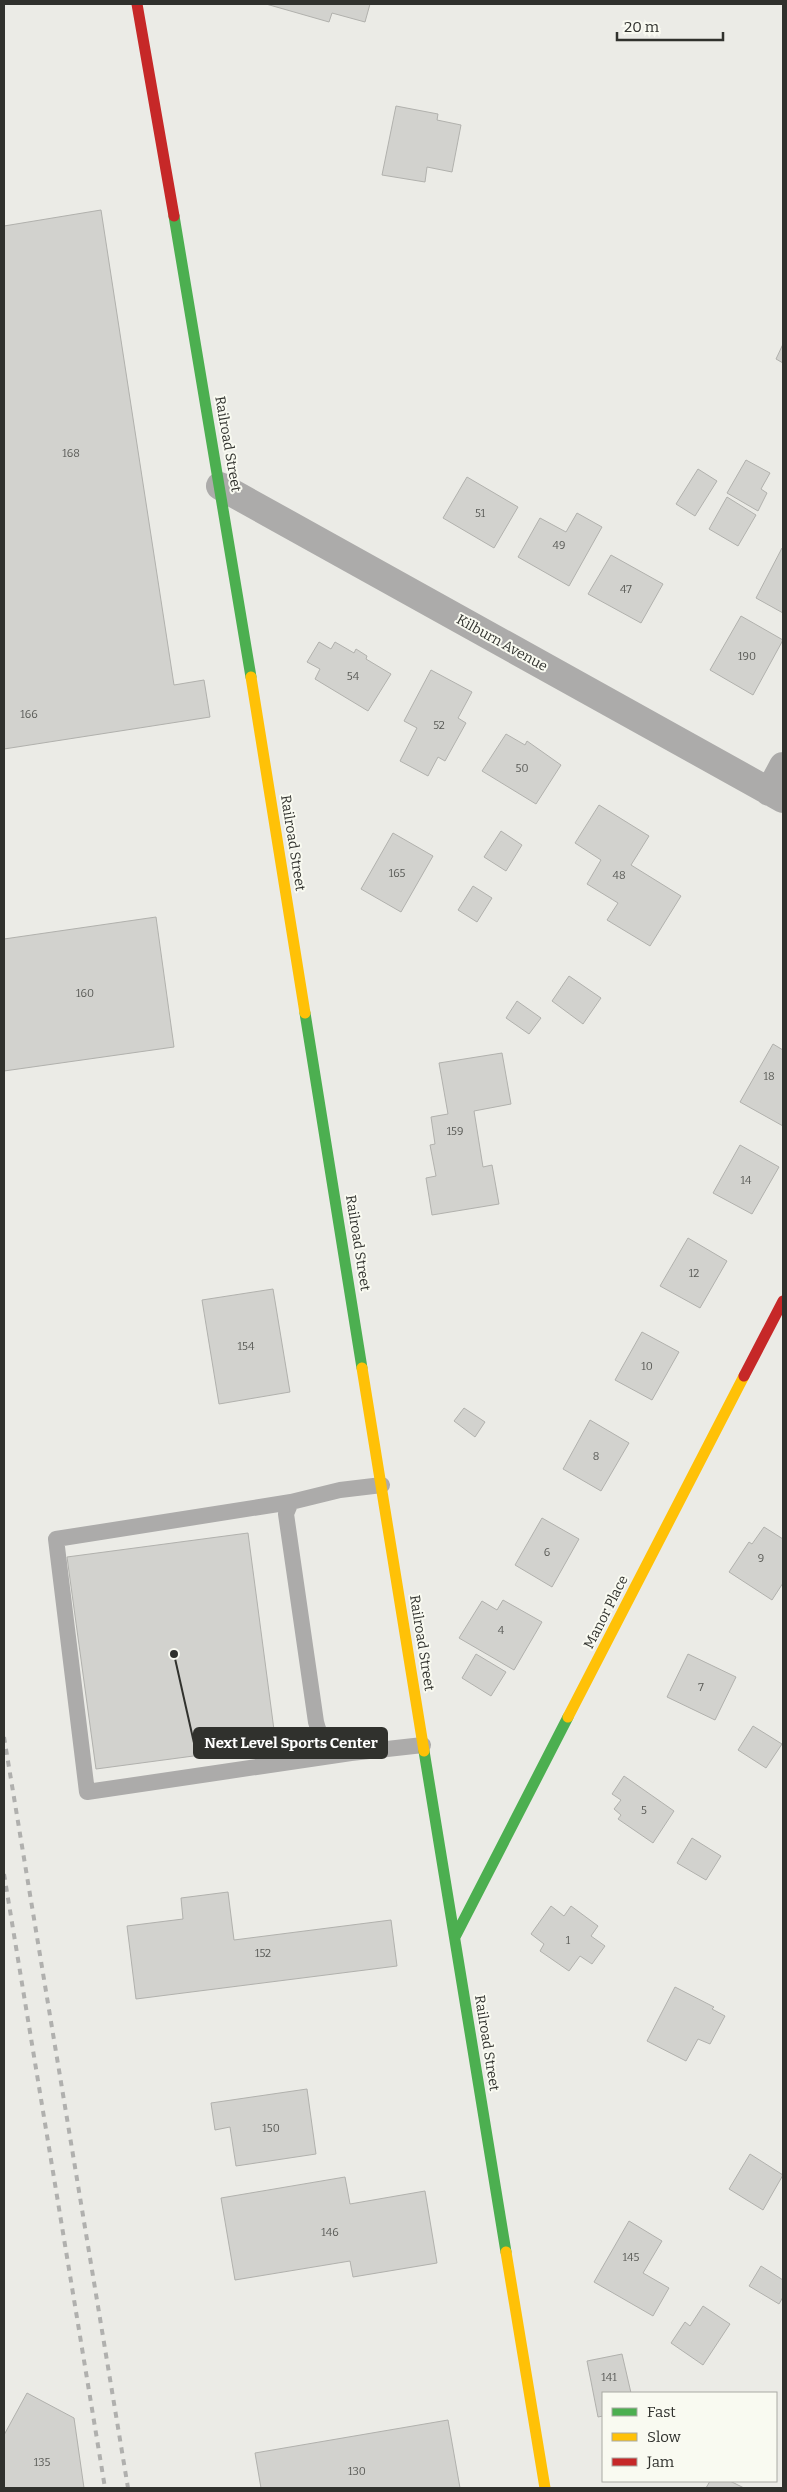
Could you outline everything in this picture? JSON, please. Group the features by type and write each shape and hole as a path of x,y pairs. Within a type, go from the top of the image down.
{"street":[{"name":"Railroad Street","path":"137,4 220,486 545,2488"},
{"name":"Kilburn Avenue","path":"220,486 776,795"},
{"path":"776,795 783,766"},
{"name":"Manor Place","path":"456,1937 783,1301"}],"lane":[{"path":"382,1485 56,1539 88,1792 351,1753 423,1745"},
{"path":"298,1500 286,1514 316,1722 319,1736 326,1745 351,1753"}],"building":[{"path":"266,4 370,4 365,22 332,13 329,22"},
{"path":"396,106 438,114 437,120 461,125 452,172 427,167 425,182 382,175"},
{"path":"101,210 174,685 204,680 210,717 4,749 4,226"},
{"path":"783,344 783,363 776,359"},
{"path":"746,460 770,473 761,489 767,493 758,511 727,493"},
{"path":"698,469 717,481 695,516 676,504"},
{"path":"467,477 518,507 494,548 443,518"},
{"path":"727,497 756,515 738,546 709,529"},
{"path":"577,513 602,527 569,586 518,557 540,518 566,532"},
{"path":"783,549 783,613 756,598"},
{"path":"611,555 663,584 641,623 588,594"},
{"path":"741,616 783,640 753,695 710,670"},
{"path":"319,642 331,649 335,642 354,653 356,649 367,656 366,659 391,674 368,711 315,679 320,669 307,662"},
{"path":"431,670 472,692 458,718 466,723 445,761 438,757 428,776 400,761 417,728 404,721"},
{"path":"506,734 525,745 527,741 561,765 536,804 482,771"},
{"path":"599,805 649,836 631,865 681,896 650,946 607,920 618,903 587,884 601,860 575,843"},
{"path":"501,831 522,845 506,871 484,857"},
{"path":"393,833 433,856 401,912 361,889"},
{"path":"473,886 492,898 477,922 458,910"},
{"path":"156,917 174,1047 4,1071 4,939"},
{"path":"569,976 601,998 583,1024 552,1001"},
{"path":"517,1001 541,1018 529,1034 506,1018"},
{"path":"773,1044 783,1050 783,1126 740,1102"},
{"path":"502,1053 511,1104 474,1111 483,1167 492,1165 499,1204 432,1215 426,1178 436,1176 430,1145 435,1144 431,1117 448,1114 439,1063"},
{"path":"740,1145 779,1167 752,1214 713,1193"},
{"path":"688,1238 727,1261 700,1308 660,1286"},
{"path":"273,1289 290,1392 219,1404 202,1300"},
{"path":"642,1332 679,1352 652,1400 615,1380"},
{"path":"464,1408 485,1422 475,1437 454,1421"},
{"path":"590,1420 629,1443 601,1491 563,1469"},
{"path":"542,1518 579,1539 552,1587 515,1565"},
{"path":"764,1527 783,1539 783,1583 772,1600 729,1572 749,1542 752,1544"},
{"path":"248,1533 276,1745 96,1769 67,1557"},
{"path":"503,1600 542,1622 514,1670 459,1638 482,1601 497,1610"},
{"path":"476,1654 506,1672 491,1696 462,1678"},
{"path":"688,1654 736,1677 715,1720 667,1697"},
{"path":"753,1726 782,1744 766,1768 738,1750"},
{"path":"624,1776 674,1811 653,1843 618,1819 621,1815 614,1809 621,1800 612,1794"},
{"path":"692,1838 721,1856 706,1880 677,1863"},
{"path":"228,1892 234,1940 391,1920 397,1966 136,1999 127,1926 183,1919 181,1898"},
{"path":"551,1906 564,1916 571,1906 598,1926 591,1936 605,1946 592,1964 580,1956 569,1971 540,1951 544,1944 531,1934"},
{"path":"675,1987 714,2007 712,2009 725,2016 710,2044 698,2039 686,2061 647,2041"},
{"path":"307,2089 316,2154 236,2166 230,2127 215,2130 211,2103"},
{"path":"750,2154 783,2175 763,2210 729,2189"},
{"path":"345,2177 350,2204 425,2191 437,2263 353,2277 350,2261 235,2280 221,2198"},
{"path":"629,2221 662,2241 643,2273 669,2288 653,2316 594,2282"},
{"path":"761,2266 783,2280 783,2297 779,2304 749,2286"},
{"path":"703,2306 730,2324 703,2365 671,2343 685,2322 690,2326"},
{"path":"622,2354 631,2392 602,2392 602,2416 598,2417 587,2361"},
{"path":"27,2393 74,2418 84,2488 4,2488 4,2435"},
{"path":"448,2420 460,2488 261,2488 255,2453"},
{"path":"709,2482 732,2482 744,2488 706,2488"}],"railway":[{"path":"4,1737 128,2488"},
{"path":"4,1874 105,2488"}],"traffic: fast":[{"path":"174,216 251,677"},
{"path":"305,1013 362,1368"},
{"path":"455,1937 568,1717"},
{"path":"424,1751 506,2252"}],"traffic: slow":[{"path":"251,677 305,1013"},
{"path":"362,1368 424,1751"},
{"path":"568,1717 744,1376"},
{"path":"506,2252 545,2488"}],"traffic: jam":[{"path":"137,4 174,216"},
{"path":"744,1376 783,1301"}],"place":[{"name":"Next Level Sports Center","path":"174,1654"}]}
